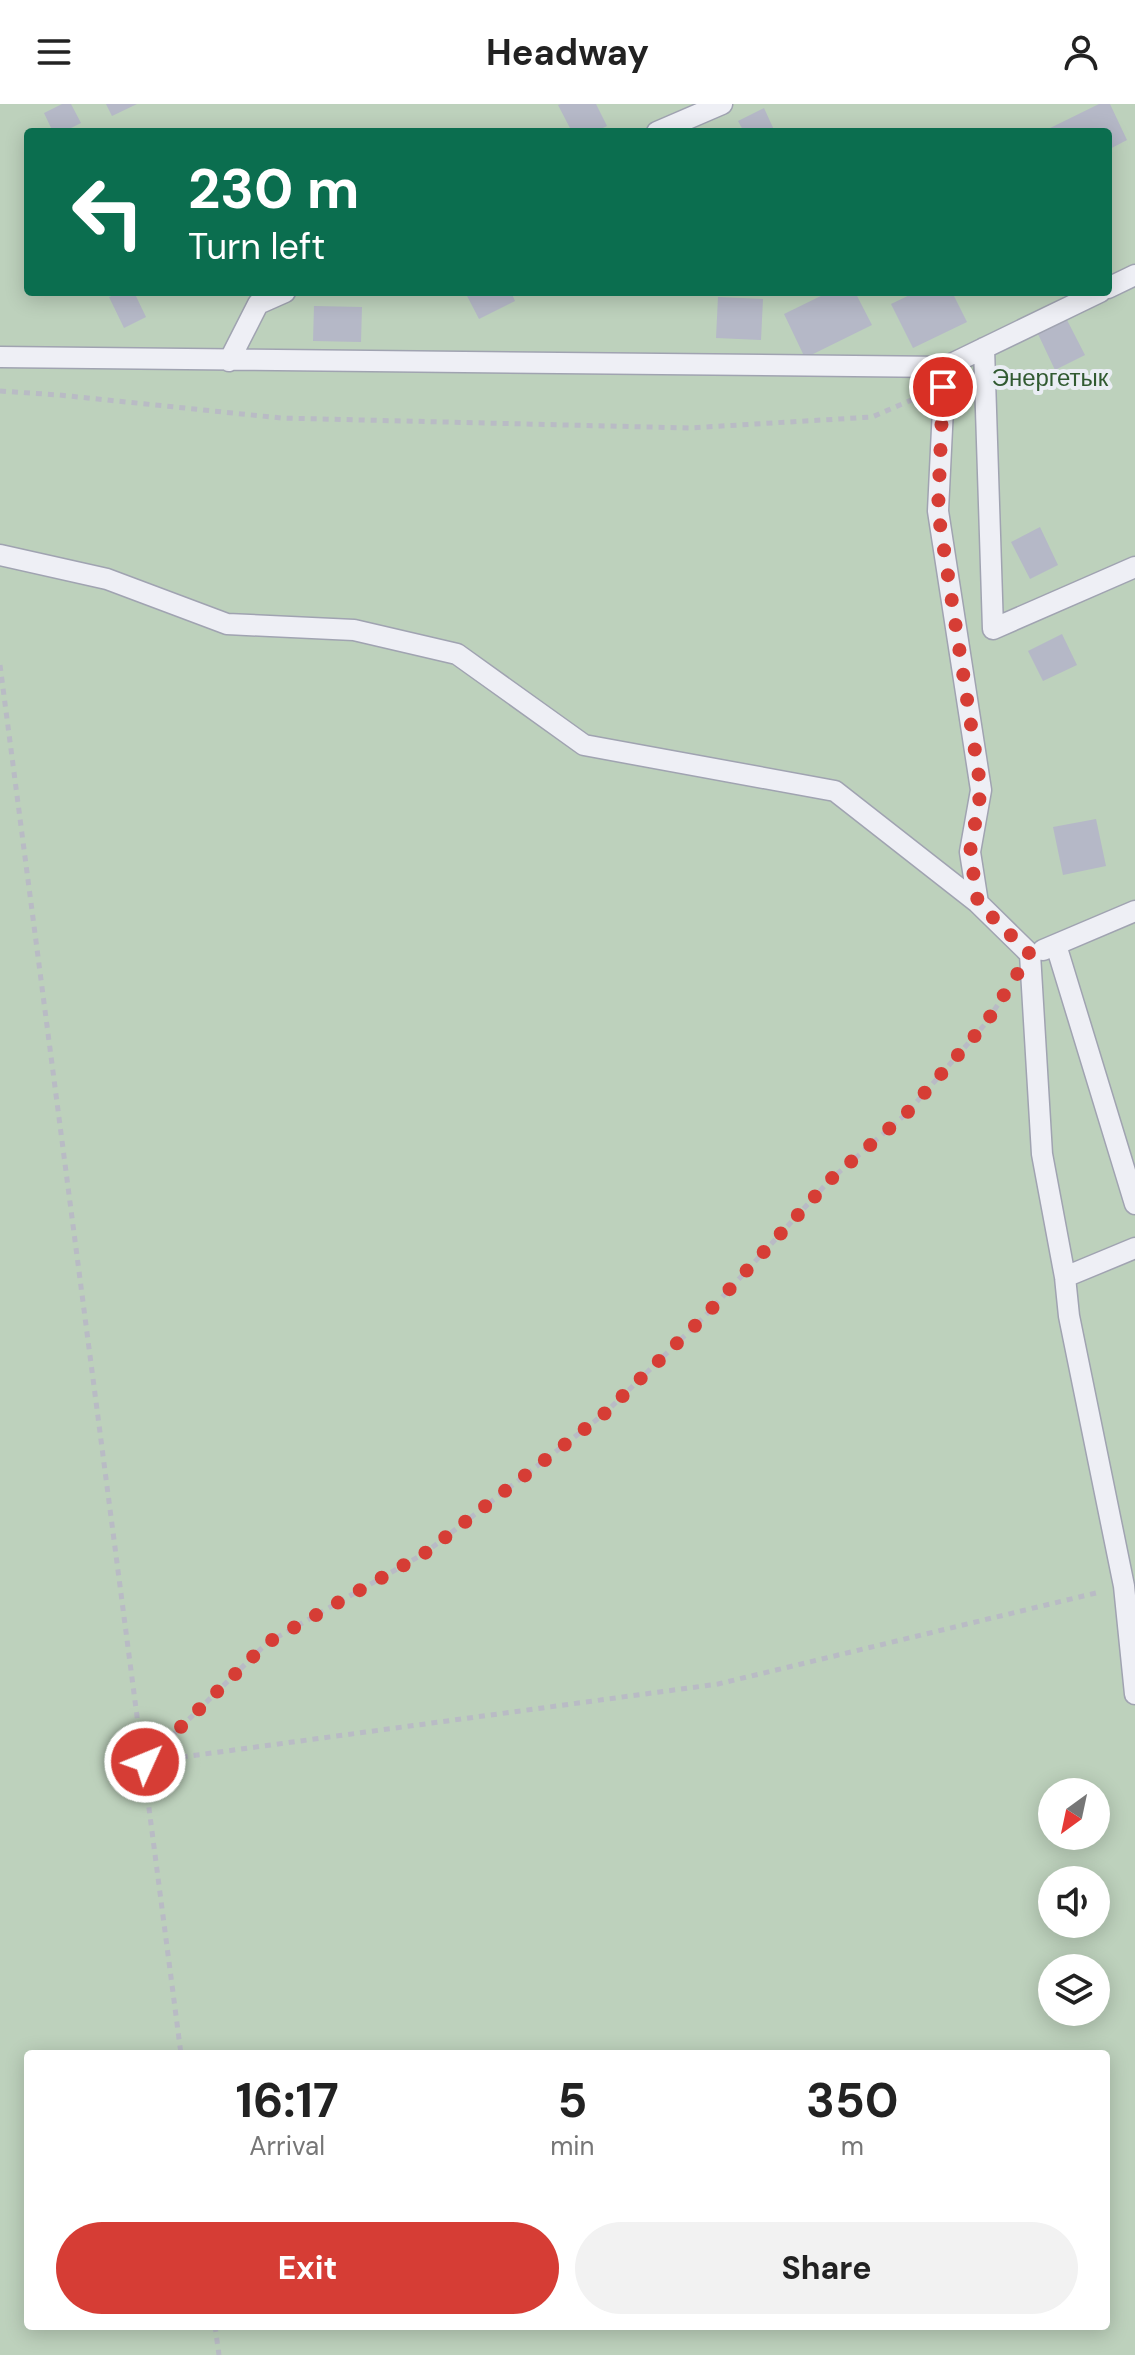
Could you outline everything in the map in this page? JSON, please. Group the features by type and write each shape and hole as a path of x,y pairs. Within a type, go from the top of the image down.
{"lane":[{"path":"666,128 722,104"},
{"path":"1112,286 1135,275"},
{"path":"229,361 258,304 276,296"},
{"path":"0,357 944,377 984,348 1092,296"},
{"path":"984,348 993,629 1135,567"},
{"path":"944,377 938,511 981,790 970,852 978,903"},
{"path":"0,555 107,579 227,624 354,630 457,654 584,745 835,791 978,903 1030,954 1042,1154 1065,1277 1069,1316 1130,1582 1135,1694"},
{"path":"1030,954 1135,911"},
{"path":"1056,945 1135,1204"},
{"path":"1065,1277 1135,1248"}],"path":[{"path":"0,391 281,418 689,428 872,417 944,377"},
{"path":"0,665 181,2050"},
{"path":"145,1762 267,1643 425,1553 604,1414 703,1318 830,1180 906,1114 986,1023 1030,954"},
{"path":"145,1762 718,1684 1130,1582"},
{"path":"216,2330 219,2355"}],"green space":[{"name":"Энергетык","path":"0,104 1135,104 1135,2355 0,2355"}],"building":[{"path":"62,104 71,104 81,123 71,128 51,128 44,113"},
{"path":"106,104 137,104 112,116"},
{"path":"596,104 607,126 570,128 558,105"},
{"path":"1099,104 1110,104 1127,140 1112,148 1112,128 1050,128"},
{"path":"764,108 773,128 742,128 738,121"},
{"path":"136,296 146,317 124,328 109,297"},
{"path":"467,296 513,296 515,301 479,319"},
{"path":"821,296 857,296 872,325 805,358 784,314"},
{"path":"908,296 954,296 967,322 913,348 891,304"},
{"path":"718,297 763,299 761,340 716,338"},
{"path":"314,306 362,307 361,342 313,341"},
{"path":"1067,320 1085,355 1055,370 1038,334"},
{"path":"1040,527 1058,565 1030,579 1011,542"},
{"path":"1062,634 1077,665 1043,681 1028,651"},
{"path":"1096,819 1106,866 1063,875 1053,827"}],"route":[{"path":"145,1762 267,1643 425,1553 604,1414 703,1318 830,1180 906,1114 986,1023 1030,954 978,903 970,852 981,790 938,511 943,387"}]}
